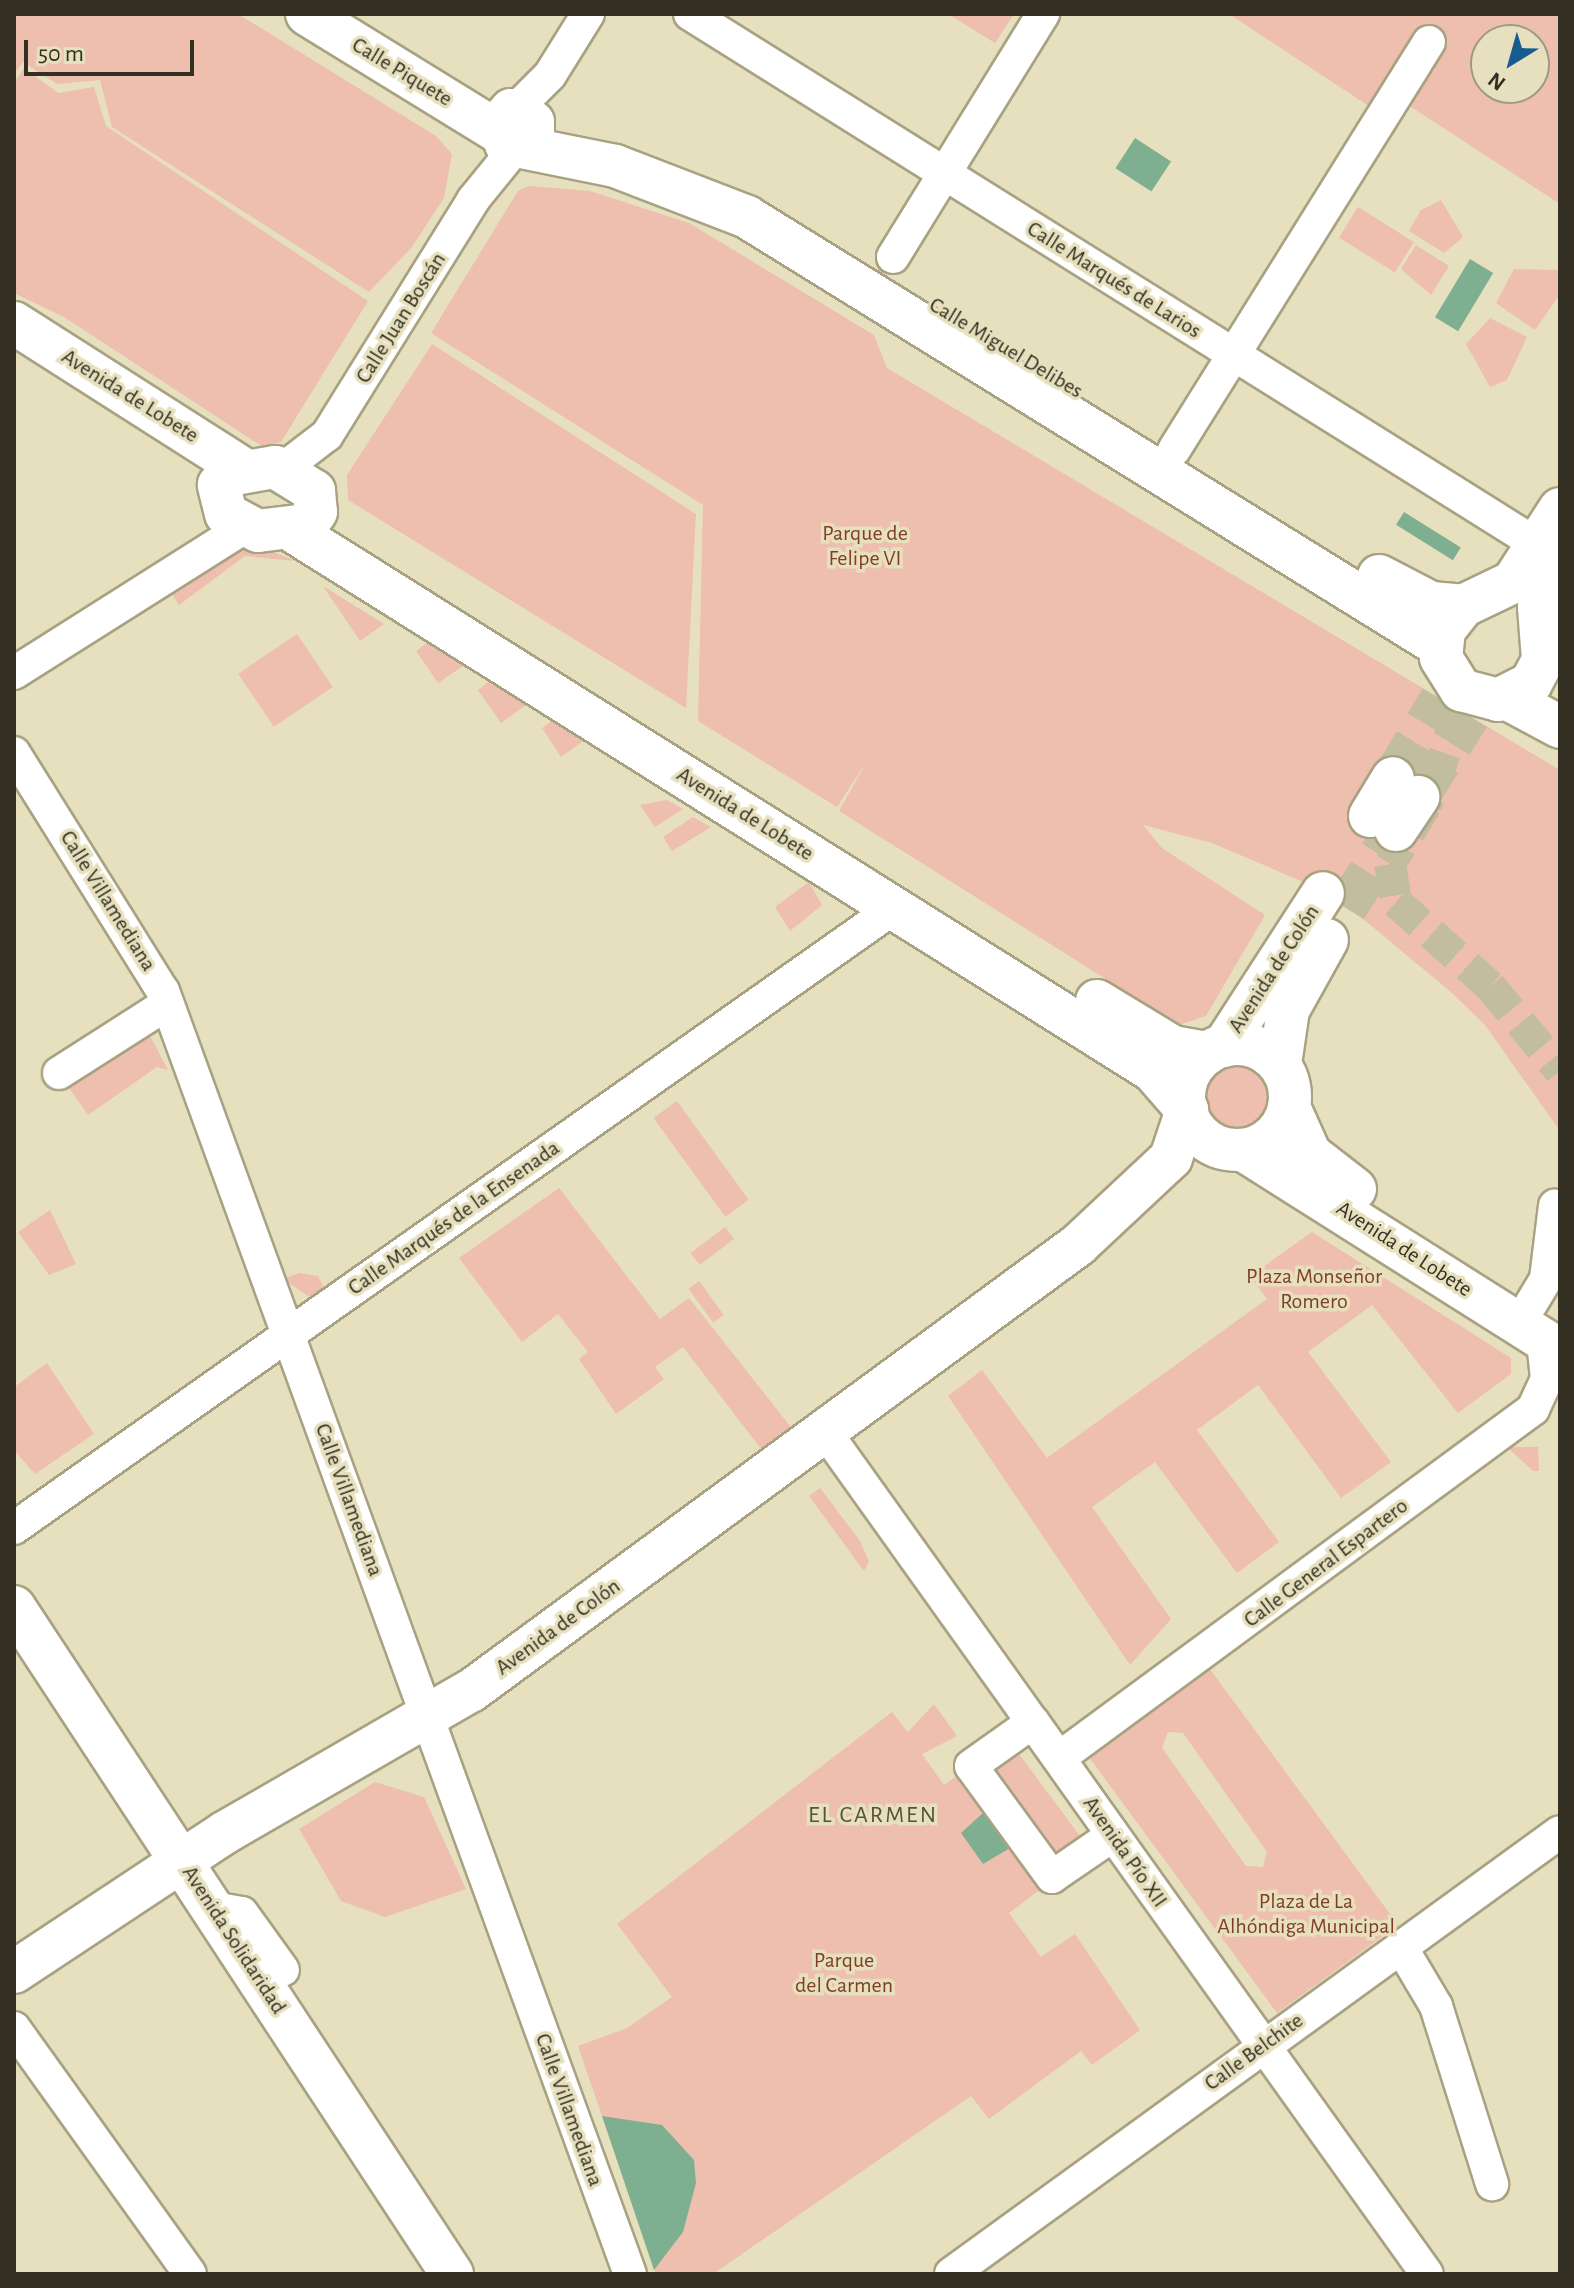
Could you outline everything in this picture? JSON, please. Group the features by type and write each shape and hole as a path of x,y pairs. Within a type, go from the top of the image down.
{"main road":[{"name":"Calle Piquete","path":"307,14 515,129"},
{"name":"Calle Piquete","path":"345,14 515,129"},
{"name":"Calle Miguel Delibes","path":"515,129 688,190 747,217 1354,592 1441,652"},
{"name":"Calle Miguel Delibes","path":"515,129 621,140 752,192 1410,594 1473,602"},
{"name":"Avenida de Lobete","path":"14,323 266,498 894,908 1153,1071 1187,1110"},
{"name":"Avenida de Lobete","path":"14,356 266,498 1131,1023 1173,1047 1215,1049"},
{"path":"1505,706 1543,660 1539,607 1560,509"},
{"path":"1441,652 1473,602 1513,582 1549,557"},
{"path":"1473,602 1520,605 1540,630"},
{"path":"1441,652 1505,706"},
{"path":"1441,652 1461,690 1505,706"},
{"name":"Avenida de Colón","path":"1215,1049 1335,901 1288,1010 1280,1064"},
{"path":"1257,1047 1280,1064 1289,1107 1273,1137 1238,1151 1197,1133 1187,1110 1186,1082 1215,1049 1257,1047"},
{"name":"Avenida de Lobete","path":"1289,1107 1310,1154 1335,1176 1548,1329"},
{"name":"Avenida de Colón","path":"1078,1245 1171,1158 1187,1110"},
{"name":"Avenida de Lobete","path":"1238,1151 1548,1329"},
{"name":"Avenida de Colón","path":"14,1972 182,1859 472,1690 1078,1245 1238,1151"},
{"name":"Avenida Solidaridad","path":"14,1607 452,2274"}],"street":[{"name":"Calle Juan Boscán","path":"14,673 184,562 209,528 266,498 327,435 588,14"},
{"name":"Calle Marqués de Larios","path":"690,14 1233,354 1549,557"},
{"path":"893,257 1043,14"},
{"path":"1174,450 1429,42"},
{"path":"921,325 930,352 994,391"},
{"path":"1257,554 1324,594 1354,592"},
{"name":"Calle Villamediana","path":"14,753 142,948 167,1004 292,1334 425,1715 630,2274"},
{"name":"Calle Marqués de la Ensenada","path":"14,1528 894,908"},
{"path":"59,1073 167,1004"},
{"path":"1548,1329 1546,1279 1555,1206"},
{"name":"Calle General Espartero","path":"1068,1756 1533,1409 1552,1398 1548,1329"},
{"name":"Avenida Pío XII","path":"824,1430 1033,1722 1068,1756 1113,1835 1427,2274"},
{"path":"1033,1722 971,1766 1052,1877 1113,1835"},
{"name":"Calle Belchite","path":"951,2274 1560,1832"},
{"path":"213,1908 242,1913 283,1970"},
{"path":"1401,1947 1436,2006 1492,2184"},
{"path":"14,2028 190,2274"}],"green space":[{"path":"14,14 238,14 436,136 452,154 444,198 412,247 369,292 112,127 100,80 57,84 23,62 14,74"},
{"path":"948,14 1014,14 995,43"},
{"path":"1229,14 1554,14 1560,18 1560,204 1408,105 1384,116"},
{"path":"24,68 58,93 94,87 106,126 368,301 281,442 263,447 64,317 14,293 14,83"},
{"name":"Parque de Felipe VI","path":"529,186 590,191 689,223 874,335 887,368 1560,770 1560,1131 1485,1025 1451,992 1362,918 1301,881 1212,843 1143,825 1162,848 1265,915 1206,1016 1179,1025 839,811 867,761 837,807 698,721 703,505 431,333 518,191"},
{"path":"1441,200 1463,237 1444,253 1409,231 1421,210"},
{"path":"1358,207 1414,242 1395,273 1339,238"},
{"path":"1416,245 1449,266 1431,295 1401,269"},
{"path":"1514,269 1560,270 1560,294 1535,330 1496,303"},
{"path":"1490,318 1527,337 1507,380 1490,387 1466,344"},
{"path":"432,344 696,514 686,708 348,500 347,475"},
{"path":"241,549 266,549 296,561 245,556 179,605 172,594"},
{"path":"323,586 384,624 360,641"},
{"path":"297,634 333,687 274,727 238,674"},
{"path":"427,643 463,666 438,683 416,651"},
{"path":"488,682 526,705 501,723 478,690"},
{"path":"552,721 583,741 561,757 542,728"},
{"path":"667,800 683,809 655,827 640,805"},
{"path":"693,817 711,827 672,851 663,837"},
{"path":"809,882 822,905 790,931 775,907"},
{"path":"137,1011 168,1070 157,1067 88,1115 53,1065"},
{"path":"1236,1062 1261,1072 1271,1097 1261,1122 1236,1132 1211,1122 1201,1097 1211,1072"},
{"path":"677,1101 749,1200 725,1217 654,1118"},
{"path":"559,1188 660,1319 689,1298 805,1445 775,1467 683,1347 655,1367 664,1379 616,1414 579,1359 588,1352 558,1314 522,1342 459,1258"},
{"path":"50,1210 76,1264 49,1275 18,1232"},
{"path":"725,1227 734,1239 700,1265 691,1253"},
{"name":"Plaza Monseñor Romero","path":"1312,1232 1511,1358 1511,1374 1458,1413 1372,1305 1308,1352 1391,1462 1341,1498 1258,1385 1197,1430 1279,1542 1237,1573 1155,1462 1092,1507 1171,1619 1130,1665 948,1396 982,1370 1047,1458 1267,1299 1250,1276"},
{"path":"299,1273 318,1276 327,1294 308,1296 283,1279"},
{"path":"699,1281 724,1315 713,1323 688,1289"},
{"path":"47,1363 94,1434 35,1474 14,1450 14,1387"},
{"path":"1507,1447 1538,1447 1539,1471 1533,1471"},
{"path":"820,1488 860,1541 869,1562 864,1571 809,1496"},
{"name":"Plaza de La Alhóndiga Municipal","path":"1207,1665 1398,1925 1277,2013 1086,1753","holes":["1168,1732 1183,1733 1267,1852 1263,1867 1246,1866 1162,1748"]},
{"name":"Parque del Carmen","path":"934,1704 957,1736 922,1754 944,1785 1008,1739 1091,1851 1009,1913 1041,1957 1075,1934 1140,2030 1092,2065 1081,2051 989,2119 971,2096 713,2274 656,2274 578,2046 627,2028 672,1997 617,1924 892,1712 908,1732"},
{"path":"375,1782 424,1797 466,1889 385,1917 341,1901 299,1829"}],"shaded area":[{"path":"1135,138 1171,161 1151,192 1115,168"},
{"path":"1470,259 1493,273 1458,331 1435,317"},
{"path":"1404,512 1461,548 1453,560 1396,525"},
{"path":"994,1803 1022,1841 983,1864 961,1833"},
{"path":"602,2116 662,2125 694,2160 696,2183 683,2232 654,2270"}],"tunnel":[{"path":"1393,778 1441,699"},
{"path":"1418,797 1469,716"},
{"path":"1445,753 1426,805 1390,864 1396,902 1490,986 1560,1071"},
{"path":"1346,908 1396,830"}],"district":[{"name":"EL CARMEN","path":"873,1816"}]}
